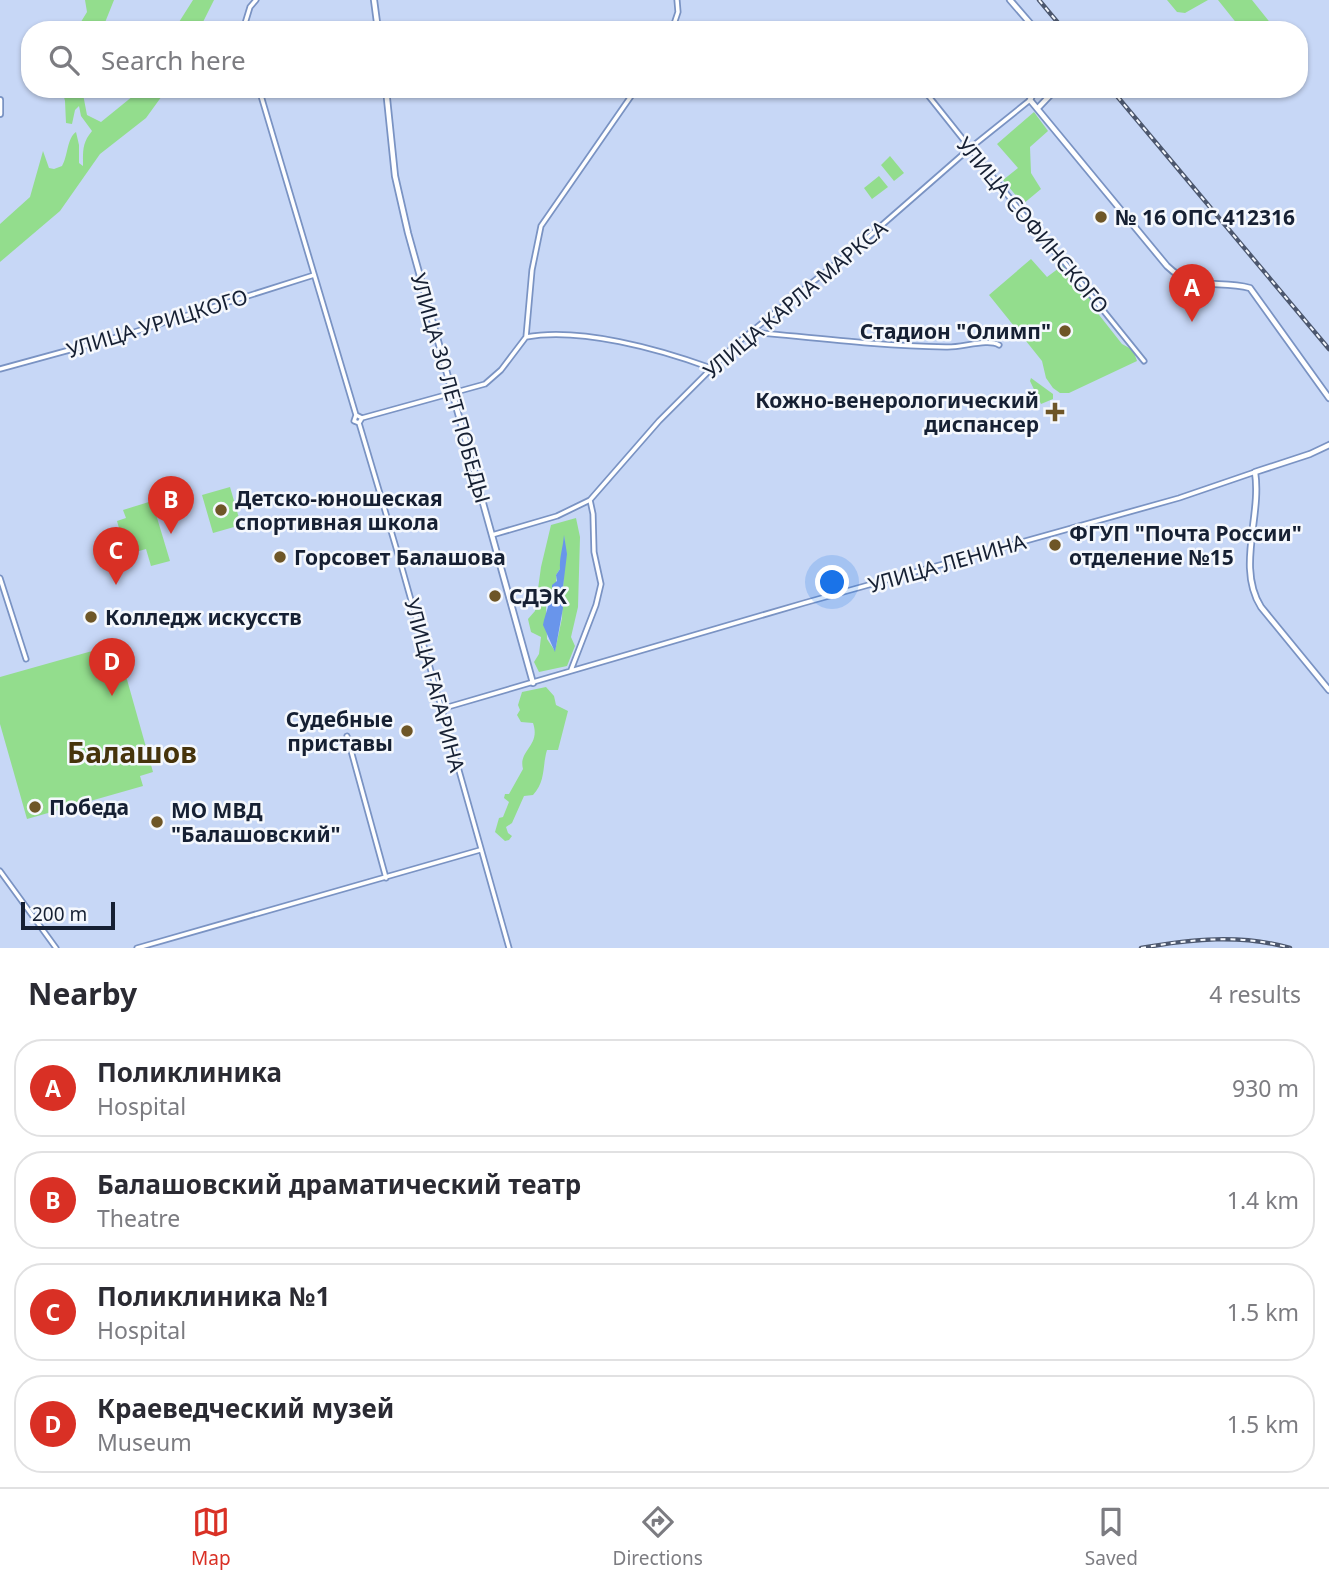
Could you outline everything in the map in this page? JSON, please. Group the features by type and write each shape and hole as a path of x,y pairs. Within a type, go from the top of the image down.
{"main road":[{"path":"374,0 377,21"},
{"path":"1010,0 1028,21"},
{"name":"УЛИЦА 30 ЛЕТ ПОБЕДЫ","path":"387,98 395,176 451,394 533,683"},
{"path":"1038,109 1039,104 1046,98"},
{"path":"0,100 1,111"},
{"path":"1030,100 1177,276 1199,284 1240,285 1250,288 1329,398"},
{"name":"УЛИЦА ЛЕНИНА","path":"1255,472 1310,454 1329,444"},
{"path":"1255,472 1257,495 1250,576 1256,598 1329,690"}],"street":[{"path":"246,21 256,0"},
{"path":"675,21 678,12 677,0"},
{"name":"УЛИЦА ГАГАРИНА","path":"262,98 356,415 354,421 359,423 401,561 509,948"},
{"path":"356,415 362,418 485,384 501,370 526,337 532,270 541,226 630,98"},
{"name":"УЛИЦА СОФИНСКОГО","path":"930,98 1144,361"},
{"name":"УЛИЦА КАРЛА МАРКСА","path":"492,535 557,516 590,500 659,421 711,368 1030,100"},
{"name":"УЛИЦА УРИЦКОГО","path":"0,369 128,334 314,275"},
{"path":"752,332 847,342 962,347 990,341 999,345"},
{"path":"526,337 550,333 578,335 668,352 711,368"},
{"path":"359,423 362,418"},
{"name":"УЛИЦА ЛЕНИНА","path":"441,709 1179,498 1255,472"},
{"path":"571,671 596,605 601,584 594,552 590,500"},
{"path":"0,578 26,659"},
{"path":"347,736 386,878"},
{"path":"137,948 480,850"},
{"path":"0,871 56,948"}],"green space":[{"path":"85,0 114,0 106,21 82,21 87,12"},
{"path":"193,0 214,0 204,21 180,21"},
{"path":"1167,0 1208,0 1185,13 1177,12"},
{"path":"1218,0 1252,0 1269,21 1235,21"},
{"path":"64,98 84,98 87,115 101,122 131,98 160,98 146,118 100,154 60,211 0,262 0,224 30,197 43,151 49,168 62,166 71,138 76,132 79,163 83,166 85,143 92,131 81,116 79,106 75,110 72,124 66,123"},
{"path":"1034,112 1048,131 1030,147 1031,173 1041,189 1023,204 1003,180 1018,168 997,144"},
{"path":"890,156 904,173 894,181 881,165"},
{"path":"879,176 888,187 872,199 864,188"},
{"name":"Стадион \"Олимп\"","path":"1031,259 1047,277 1063,265 1097,307 1096,311 1122,344 1133,350 1137,361 1069,393 1060,393 1053,388 1046,378 1042,361 989,295"},
{"path":"1031,378 1053,394 1053,399 1041,404"},
{"name":"Детско-юношеская спортивная школа","path":"230,487 241,525 213,533 202,495"},
{"path":"152,501 170,561 151,566 146,549 105,561 101,548 111,545 107,531 119,528 117,521 126,518 123,510"},
{"path":"576,518 580,537 578,607 571,637 575,646 567,666 539,672 534,662 539,654 541,637 531,632 528,619 535,611 541,567 551,525","holes":["565,536 562,618 555,651 547,639 546,606 554,591 556,575 560,569"]},
{"path":"117,644 153,772 140,776 143,786 27,819 0,724 0,677"},
{"path":"546,687 554,696 556,705 568,711 558,750 547,750 540,784 533,795 524,796 512,823 506,827 512,836 505,841 495,832 499,818 503,817 509,802 504,798 505,794 509,794 523,769 522,763 535,731 533,723 521,722 517,715 520,710 518,705 522,692"}],"water":[{"path":"564,535 567,554 563,608 555,652 543,625 552,585 557,581 556,575 560,569"}],"railway":[{"path":"1039,0 1056,21"},
{"path":"1119,98 1329,349"},
{"path":"1141,948 1216,939 1253,941 1290,948"}],"place":[{"name":"№ 16 ОПС 412316","path":"1101,217"},
{"name":"Поликлиника","path":"1192,322"},
{"name":"Стадион \"Олимп\"","path":"1065,331"},
{"name":"Кожно-венерологический диспансер","path":"1055,412"},
{"name":"Детско-юношеская спортивная школа","path":"221,510"},
{"name":"Балашовский драматический театр","path":"171,534"},
{"name":"ФГУП \"Почта России\" отделение №15","path":"1055,545"},
{"name":"Горсовет Балашова","path":"280,557"},
{"name":"Поликлиника №1","path":"116,585"},
{"name":"СДЭК","path":"495,596"},
{"name":"Колледж искусств","path":"91,617"},
{"name":"Краеведческий музей","path":"112,696"},
{"name":"Судебные приставы","path":"407,731"},
{"name":"Победа","path":"35,807"},
{"name":"МО МВД \"Балашовский\"","path":"157,822"}],"district":[{"name":"Балашов","path":"132,752"}]}
